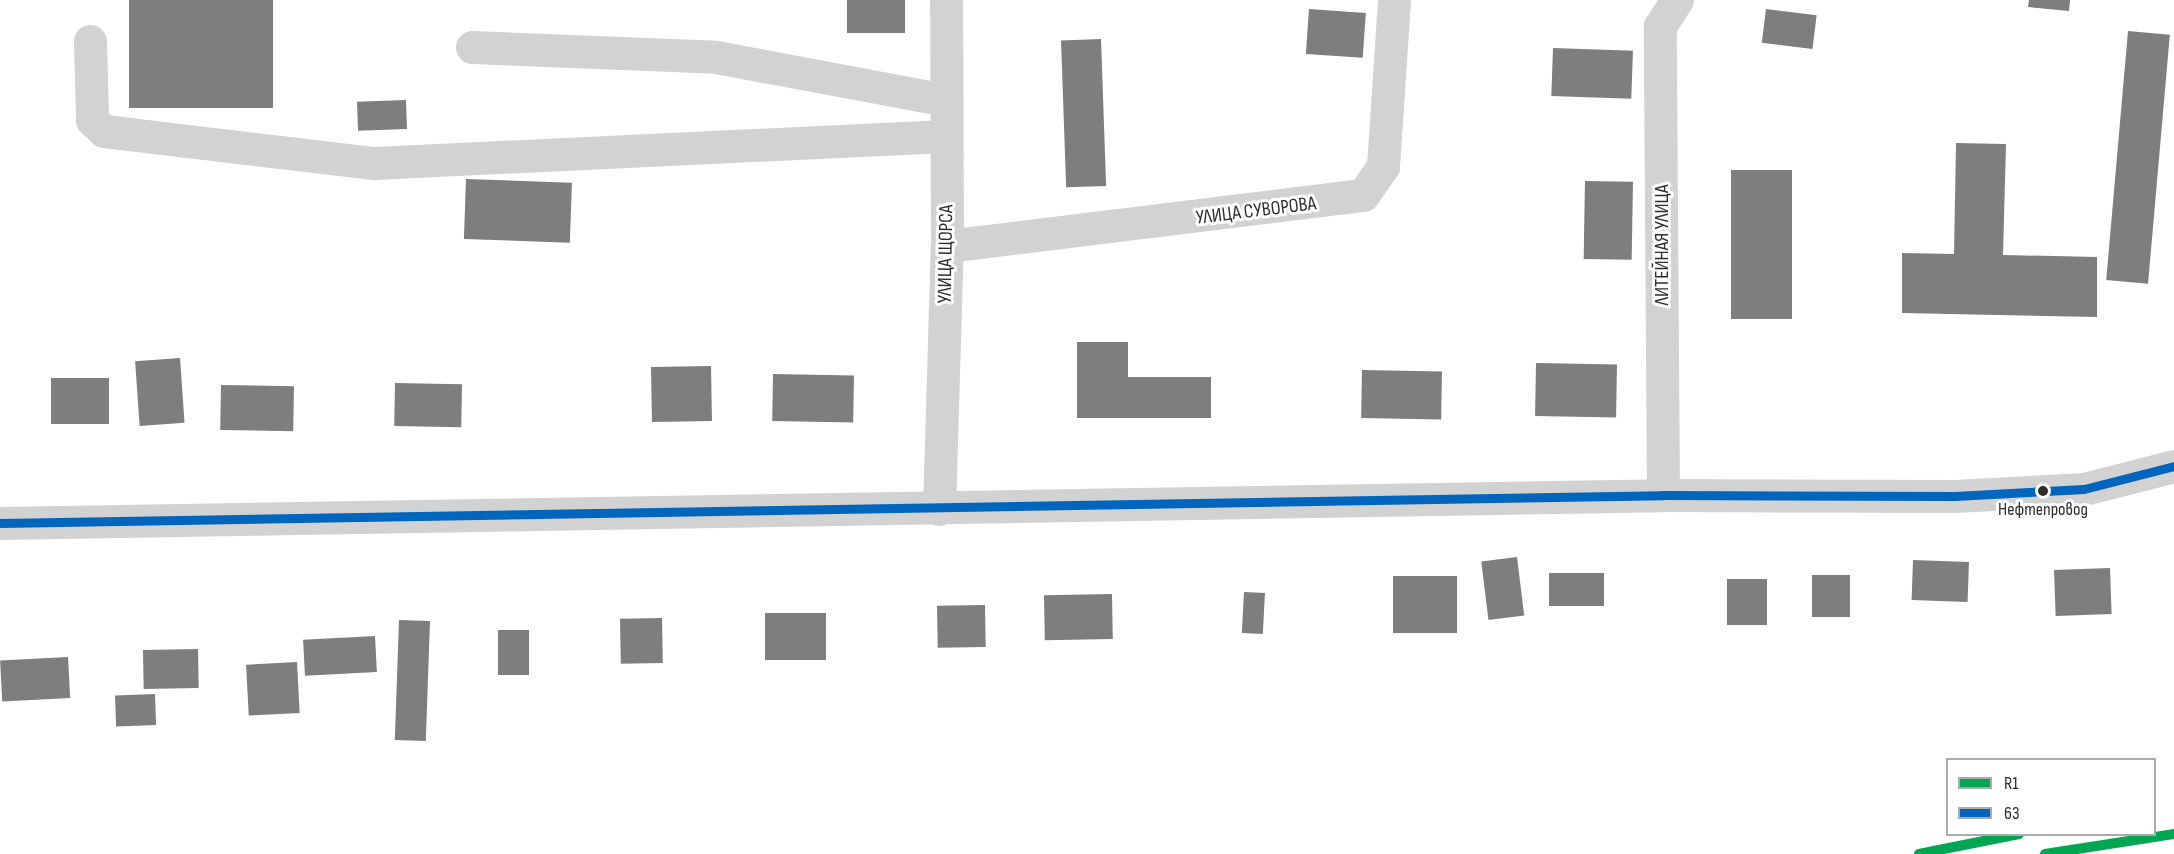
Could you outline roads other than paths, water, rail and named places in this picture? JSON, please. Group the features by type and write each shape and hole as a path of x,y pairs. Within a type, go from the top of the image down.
{"street":[{"name":"УЛИЦА ЩОРСА","path":"939,508 947,246 946,0"},
{"name":"УЛИЦА СУВОРОВА","path":"947,246 1363,195 1383,166 1395,0"},
{"name":"ЛИТЕЙНАЯ УЛИЦА","path":"1663,495 1660,26 1677,0"},
{"path":"90,41 92,120 104,131 374,163 945,136"},
{"path":"472,47 717,57 945,100"},
{"path":"0,523 1663,495 2018,493 2084,489 2174,466"}],"place":[{"name":"Нефтепровод","path":"2043,491"}]}
